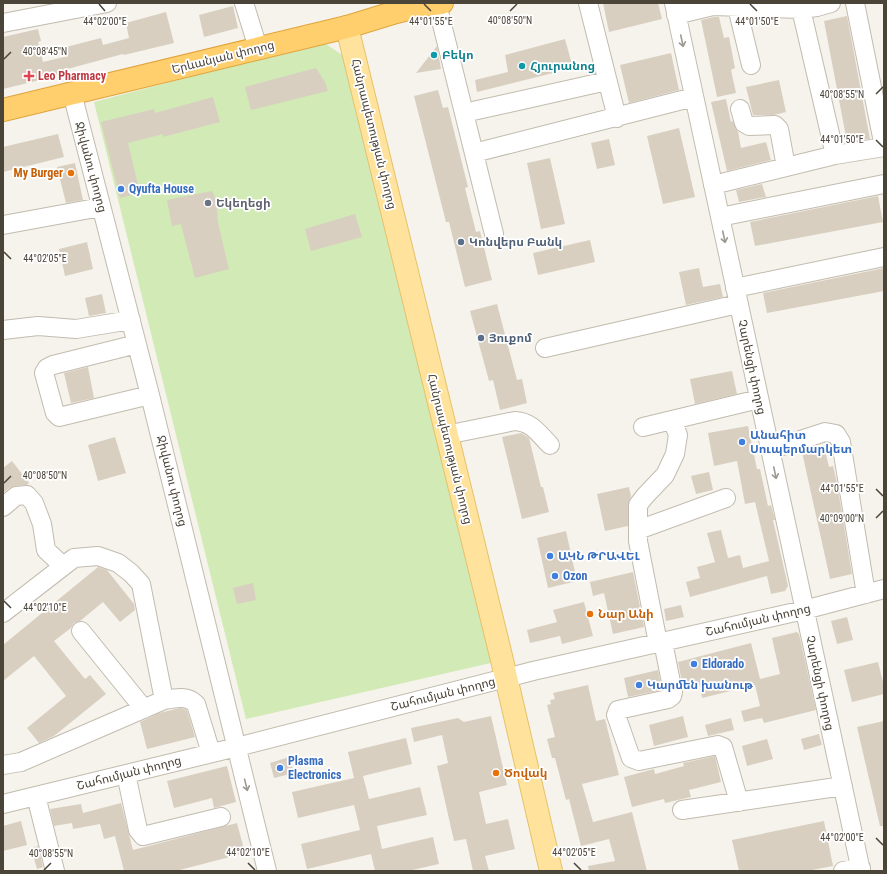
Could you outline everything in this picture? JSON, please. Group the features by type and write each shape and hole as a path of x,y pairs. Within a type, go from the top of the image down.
{"highway":[{"name":"Երևանյան փողոց","path":"3,110 347,27 396,12 432,4"}],"main road":[{"name":"Հանրապետության փողոց","path":"347,27 551,871"}],"street":[{"path":"3,23 107,3"},
{"path":"244,3 258,48"},
{"path":"588,3 617,118"},
{"path":"675,9 713,6 801,9 818,7 832,3"},
{"path":"713,185 835,155 883,141 855,3"},
{"path":"432,4 464,113 494,234"},
{"path":"737,8 751,65"},
{"name":"Չարենցի փողոց","path":"675,9 843,786 855,870"},
{"path":"801,9 835,155"},
{"path":"464,113 608,81"},
{"name":"Ջիվանու փողոց","path":"72,93 150,395 267,871"},
{"path":"474,153 617,118 694,97"},
{"path":"740,109 744,123 749,126 775,125 780,129 786,167"},
{"path":"720,218 884,184"},
{"path":"3,225 101,207"},
{"path":"545,348 884,257"},
{"path":"3,330 38,326 76,328 131,320"},
{"path":"137,344 53,365 47,368 44,373 55,414 59,417 150,395"},
{"path":"643,427 759,399"},
{"path":"672,420 678,435 675,454 665,475 644,496 638,505 638,541 660,643 673,692 672,696 668,699 618,710 616,714 631,758 639,761 718,745 723,747 739,802"},
{"path":"446,435 515,421 530,425 550,445"},
{"path":"770,450 825,432 836,434 840,442 866,594"},
{"path":"3,508 16,496 27,495 34,503 42,524 46,550 63,566"},
{"path":"638,530 726,498"},
{"path":"3,613 74,558 98,556 118,563 131,573 140,584 164,700"},
{"name":"Շահումյան փողոց","path":"3,804 237,747 505,678 804,610 884,589"},
{"path":"81,631 144,709"},
{"path":"3,765 21,762 164,700 182,697 192,700 198,708 211,753"},
{"path":"126,774 138,830 143,836 221,817"},
{"path":"682,810 843,786"},
{"path":"36,796 55,871"}],"green space":[{"path":"323,42 351,61 495,662 246,719 94,102"}],"building":[{"path":"603,3 658,3 662,19 609,32"},
{"path":"233,6 238,28 204,37 199,15"},
{"path":"166,12 174,43 123,54 60,71 61,75 3,89 3,37 38,29 41,41 38,42 43,62 68,56 66,47 101,38 103,45 129,38 126,23"},
{"path":"847,16 870,139 847,142 824,21"},
{"path":"719,17 724,38 729,37 735,68 731,70 736,93 717,97 701,20"},
{"name":"Հյուրանոց","path":"565,39 573,68 477,92 475,80 508,72 505,55"},
{"name":"Բեկո","path":"437,46 441,69 416,73"},
{"path":"671,53 679,90 629,103 620,65"},
{"path":"316,68 325,82 328,91 251,110 245,87"},
{"path":"779,80 786,112 774,115 753,115 746,87"},
{"path":"438,90 443,108 448,107 468,187 465,188 476,232 480,231 492,280 465,287 449,222 446,222 414,96"},
{"path":"213,97 220,122 163,137 163,134 128,143 140,193 120,198 101,122 154,109 155,113"},
{"path":"726,99 731,122 733,121 738,131 741,148 766,142 771,160 727,171 711,102"},
{"path":"679,128 695,197 663,204 647,136"},
{"path":"58,134 64,157 3,172 3,147"},
{"path":"609,139 615,165 597,169 591,143"},
{"path":"550,158 565,224 541,229 527,163"},
{"path":"75,163 83,200 66,203 57,167"},
{"path":"762,184 766,197 739,202 736,190"},
{"path":"212,191 216,200 218,223 229,269 195,278 181,224 172,226 167,200"},
{"path":"878,196 883,222 755,246 750,222"},
{"path":"355,214 362,237 311,251 305,229"},
{"path":"590,240 595,262 538,275 533,253"},
{"path":"87,242 93,269 65,276 59,249"},
{"path":"699,268 703,287 720,284 723,297 686,305 679,272"},
{"path":"884,268 884,291 767,313 763,293"},
{"path":"102,294 106,313 89,316 85,298"},
{"path":"497,304 517,380 522,379 527,403 500,410 493,380 489,381 470,311"},
{"path":"88,367 94,398 71,403 64,373"},
{"path":"732,371 737,394 695,404 690,379"},
{"path":"748,426 757,469 760,469 768,506 771,505 775,520 773,520 788,586 785,591 771,594 767,576 690,597 686,582 700,578 697,567 715,562 707,533 721,530 728,558 740,555 743,568 769,561 755,502 745,504 737,461 714,466 708,433"},
{"path":"521,433 529,438 541,487 543,487 549,512 522,519 502,437"},
{"path":"115,437 126,473 98,481 88,445"},
{"path":"824,447 829,467 833,466 837,483 852,574 830,579 802,452"},
{"path":"12,461 29,483 27,485 9,488 3,493 3,468"},
{"path":"709,472 713,490 696,494 691,476"},
{"path":"629,487 631,496 628,505 628,526 605,531 597,494"},
{"path":"566,531 577,581 548,588 537,538"},
{"path":"98,567 107,570 134,604 135,610 120,622 103,602 80,621 74,623 71,628 54,641 85,679 90,675 106,694 54,736 39,743 27,728 66,696 34,656 3,681 3,645"},
{"path":"633,572 644,627 613,634 604,593 593,596 590,582"},
{"path":"253,583 256,600 237,604 233,588"},
{"path":"584,602 593,636 562,644 560,636 530,643 527,630 557,622 553,610"},
{"path":"681,605 684,617 666,621 664,609"},
{"path":"847,617 853,640 837,644 831,621"},
{"path":"797,632 799,634 816,710 764,723 762,718 744,722 741,711 760,706 755,685 702,698 699,682 683,687 678,662 751,643 760,679 780,674 772,638"},
{"path":"878,662 884,686 884,694 852,702 844,670"},
{"path":"658,670 662,690 628,697 624,678"},
{"path":"588,685 596,721 605,719 619,775 582,784 593,822 632,812 647,871 589,871 588,866 615,861 609,839 581,846 569,799 566,800 555,758 552,758 547,739 555,737 547,705 551,704 550,700 555,699 553,693"},
{"path":"180,708 187,710 195,737 147,749 140,722 159,713"},
{"path":"491,716 507,785 479,792 486,824 508,819 515,849 485,856 489,871 473,871 466,839 454,841 437,766 448,763 442,735 414,742 411,728 458,718 464,722"},
{"path":"683,716 688,737 654,746 649,725"},
{"path":"731,718 734,730 708,736 705,725"},
{"path":"884,721 884,826 880,826 857,727"},
{"path":"819,734 822,745 804,750 801,739"},
{"path":"406,738 412,764 363,776 369,799 420,787 427,815 377,826 382,849 433,837 439,864 408,871 375,871 371,854 307,869 301,844 360,830 354,805 298,818 292,792 354,778 348,752"},
{"path":"767,739 773,759 747,766 742,746"},
{"path":"715,756 721,782 689,790 691,797 665,803 664,799 632,807 624,777 654,769 655,774 684,766 683,763"},
{"path":"289,757 294,773 274,778 270,763"},
{"path":"227,766 236,802 214,808 212,798 174,808 167,781"},
{"path":"121,803 133,850 237,823 245,853 176,871 124,871 115,836 104,839 100,824 73,829 72,823 54,826 50,809 81,804 83,813"},
{"path":"21,821 27,845 3,851 3,826"},
{"path":"824,821 833,866 807,871 739,871 732,840"},
{"path":"38,846 43,867 37,869 31,848"}],"place":[{"name":"Բեկո","path":"434,55"},
{"name":"Հյուրանոց","path":"522,66"},
{"name":"Leo Pharmacy","path":"29,76"},
{"name":"My Burger","path":"71,173"},
{"name":"Qyufta House","path":"121,189"},
{"name":"Եկեղեցի","path":"208,203"},
{"name":"Կոնվերս Բանկ","path":"461,242"},
{"name":"Յուքոմ","path":"481,338"},
{"name":"Անահիտ Սուպերմարկետ","path":"742,442"},
{"name":"ԱԿՆ ԹՐԱՎԵԼ","path":"550,556"},
{"name":"Ozon","path":"555,576"},
{"name":"Նար Անի","path":"590,614"},
{"name":"Eldorado","path":"694,664"},
{"name":"Կարմեն խանութ","path":"639,685"},
{"name":"Plasma Electronics","path":"280,768"},
{"name":"Ծովակ","path":"496,773"}]}
